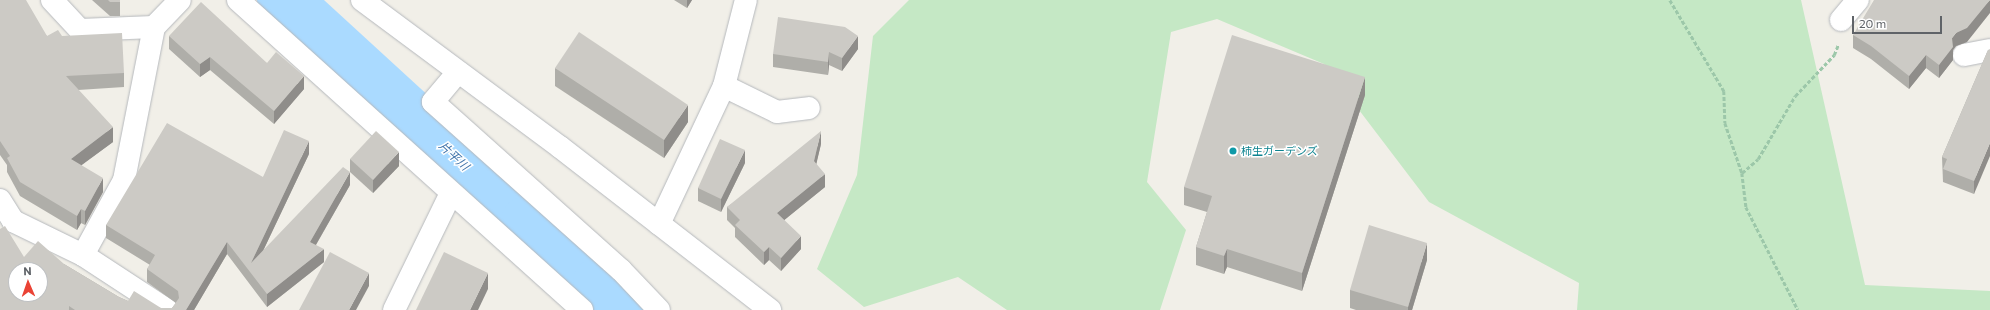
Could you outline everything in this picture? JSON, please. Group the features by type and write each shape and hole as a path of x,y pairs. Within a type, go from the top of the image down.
{"street":[{"path":"52,0 80,30 154,27"},
{"path":"83,256 124,180 154,27 180,0"},
{"path":"238,0 582,310"},
{"path":"362,0 659,224 770,310"},
{"path":"659,224 724,86 746,0"},
{"path":"1841,20 1858,0"},
{"path":"1964,55 1990,50"},
{"path":"458,72 433,102 621,270 659,310"},
{"path":"724,86 777,112 809,108"},
{"path":"394,310 452,193"},
{"path":"0,200 13,222 83,256 167,310"}],"path":[{"path":"1670,0 1724,91 1725,123 1742,173 1746,207 1798,310"},
{"path":"1742,173 1758,159 1795,96 1834,55 1838,44 1836,30 1841,20"}],"green space":[{"path":"909,0 1801,0 1865,285 1990,291 1990,310 1577,310 1579,283 1429,202 1324,64 1217,19 1171,32 1147,182 1186,230 1160,310 1007,310 958,277 864,307 817,269 857,175 873,36"}],"building":[{"path":"0,0 26,0 47,36 58,30 62,36 122,33 124,73 66,76 113,127 71,159 103,178 85,211 81,209 77,216 20,182 7,158 10,156 0,141"},
{"path":"108,0 120,0 120,2 110,2"},
{"path":"1874,0 1990,0 1967,28 1956,33 1952,38 1953,47 1939,65 1926,55 1909,76 1871,46 1853,35"},
{"path":"201,2 267,63 276,52 304,76 274,111 210,57 200,64 169,36"},
{"path":"778,17 845,27 858,36 842,58 829,52 828,62 773,54"},
{"path":"579,32 688,105 664,140 555,68"},
{"name":"柿生ガーデンズ","path":"1232,35 1365,77 1302,273 1227,249 1224,256 1196,247 1212,196 1184,187"},
{"path":"1990,49 1990,143 1974,181 1943,169 1947,159 1942,157 1988,50"},
{"path":"167,123 263,177 284,130 309,141 251,263 343,167 350,172 310,242 324,249 267,294 227,242 186,310 75,310 69,306 69,310 0,310 0,229 5,226 24,257 38,241 64,264 119,297 128,301 134,291 161,308 172,308 179,298 178,291 147,269 155,255 106,225"},
{"path":"376,131 399,152 373,180 350,159"},
{"path":"821,131 814,161 825,174 777,213 801,236 781,258 769,247 764,252 735,225 740,220 727,207"},
{"path":"720,139 745,150 721,199 698,188"},
{"path":"1369,225 1427,243 1408,307 1350,290"},
{"path":"330,252 369,273 349,310 299,310"},
{"path":"444,252 488,273 470,310 416,310"}],"waterway":[{"name":"片平川","path":"284,0 527,223 600,283 625,310"}],"place":[{"name":"柿生ガーデンズ","path":"1233,151"}]}
